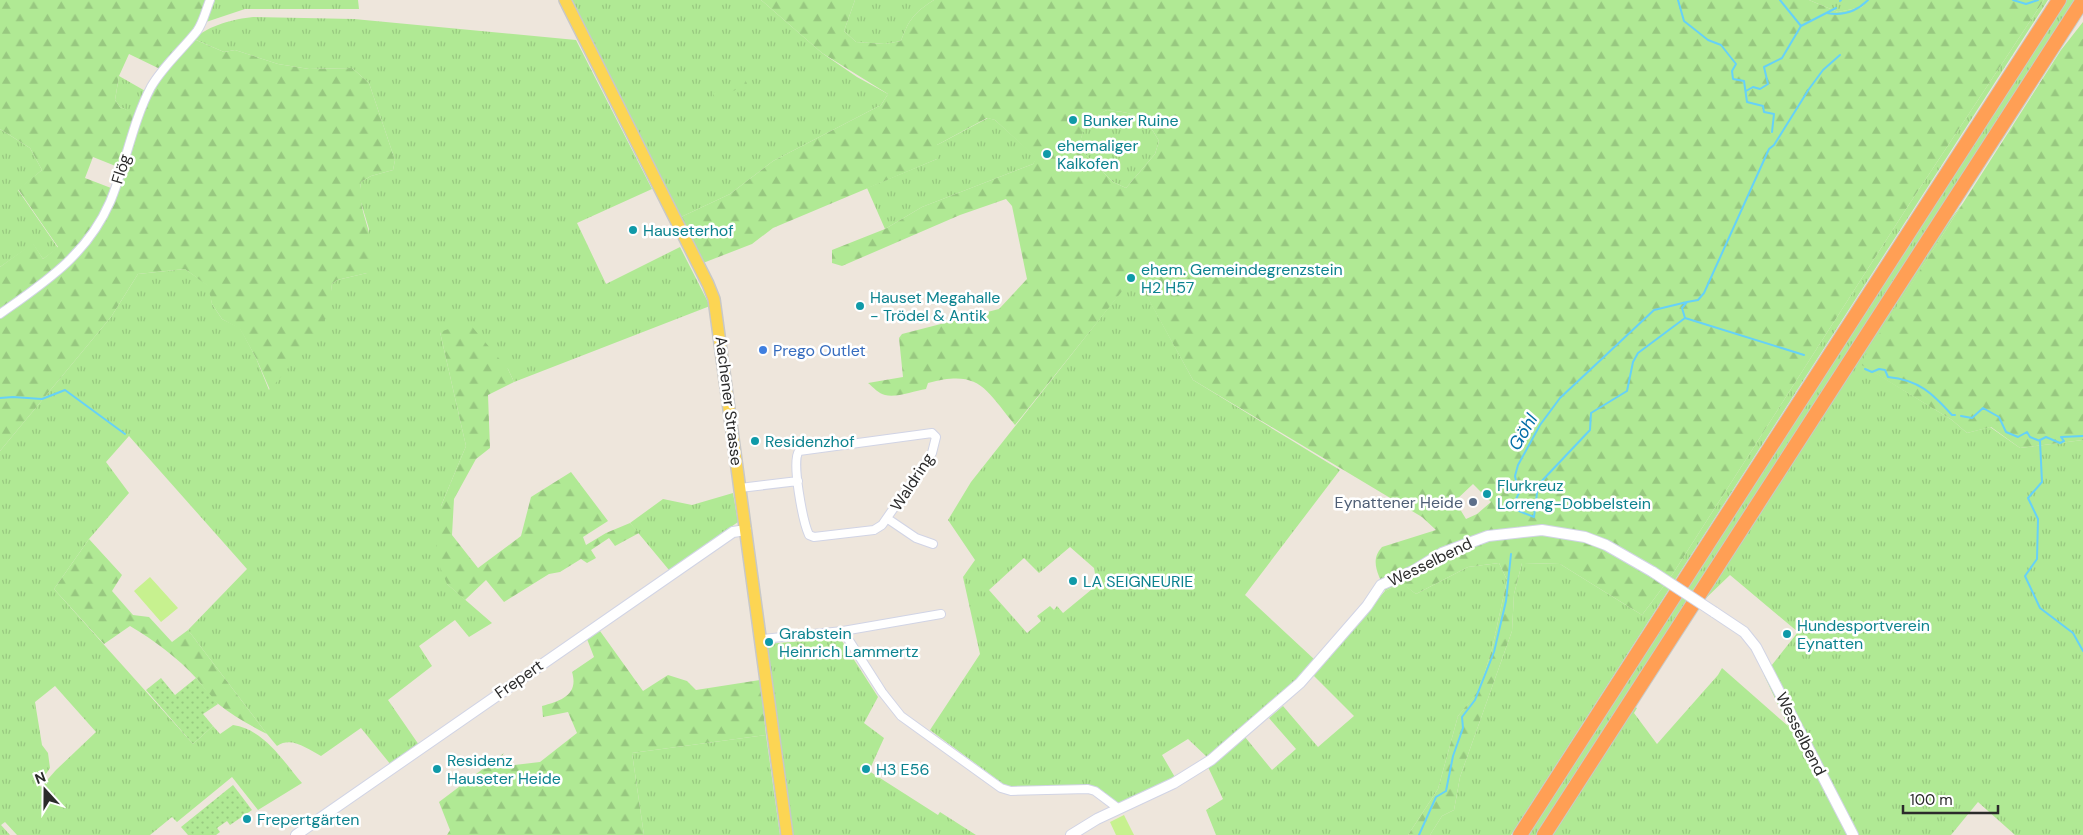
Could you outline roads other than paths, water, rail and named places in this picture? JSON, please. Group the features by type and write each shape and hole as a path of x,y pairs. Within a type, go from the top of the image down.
{"highway":[{"path":"1544,835 2083,0"},
{"path":"1520,835 2056,3"},
{"path":"2058,39 2074,26 2083,14"}],"main road":[{"name":"Aachener Strasse","path":"565,0 711,291 719,328 788,835"}],"street":[{"name":"Flög","path":"0,314 59,272 93,232 110,203 142,108 152,86 162,71 198,30 210,0"},
{"name":"Waldring","path":"932,433 936,437 936,443 932,453 888,519 874,530 814,537 809,535 806,529 798,481 796,458 799,451 932,433"},
{"path":"740,488 798,481"},
{"name":"Waldring","path":"888,519 916,538 933,544"},
{"name":"Frepert","path":"296,835 733,532 746,530"},
{"name":"Wesselbend","path":"1071,835 1119,809 1174,784 1211,760 1300,683 1362,612 1381,585 1413,571 1449,550 1488,536 1508,532 1542,530 1565,533 1606,545 1653,572 1744,632 1756,647 1853,835"},
{"path":"762,639 843,631 941,614"},
{"path":"843,631 882,692 901,716 1001,788 1011,792 1096,791 1119,809"}],"waterway":[{"name":"Göhl","path":"1678,0 1684,21 1708,40 1721,45 1736,64 1732,71 1733,79 1744,81 1747,102 1763,106 1764,112 1774,114 1772,132"},
{"name":"Göhl","path":"1746,91 1753,87 1760,89 1768,84 1764,67 1782,58 1801,26 1780,0"},
{"name":"Göhl","path":"1827,13 1839,14 1849,12 1868,0"},
{"name":"Göhl","path":"2013,0 2026,4 2038,0"},
{"path":"1801,26 1836,8"},
{"name":"Göhl","path":"1685,318 1682,308 1687,302 1698,300 1704,293 1769,149 1774,145 1823,70 1840,55"},
{"name":"Göhl","path":"1685,318 1638,353 1633,362 1627,391 1591,413 1590,430 1538,485 1534,517 1519,511 1515,501 1519,493 1515,476 1518,465 1540,425 1560,398 1654,310 1687,302"},
{"name":"Göhl","path":"1685,318 1804,355"},
{"name":"Göhl","path":"1865,369 1872,372 1879,369 1885,370 1888,377 1917,385 1931,394 1952,415 1955,415"},
{"path":"0,398 42,399 65,390 125,434"},
{"name":"Göhl","path":"1961,416 1972,418 1983,408 1999,417 2006,432 2018,437 2027,432 2030,437 2040,441 2042,482 2028,498 2038,519 2037,559 2025,576 2040,608 2073,633 2083,651"},
{"path":"2040,440 2046,437 2060,443 2064,441 2061,437 2083,436"},
{"name":"Göhl","path":"1419,835 1436,797 1446,791 1453,756 1463,728 1462,717 1475,700 1494,652 1506,601 1511,554"}],"place":[{"name":"Bunker Ruine","path":"1073,120"},
{"name":"ehemaliger Kalkofen","path":"1047,154"},
{"name":"Hauseterhof","path":"633,230"},
{"name":"ehem. Gemeindegrenzstein H2 H57","path":"1131,278"},
{"name":"Hauset Megahalle - Trödel & Antik","path":"860,306"},
{"name":"Prego Outlet","path":"763,350"},
{"name":"Residenzhof","path":"755,441"},
{"name":"Flurkreuz Lorreng-Dobbelstein","path":"1487,494"},
{"name":"Eynattener Heide","path":"1473,502"},
{"name":"LA SEIGNEURIE","path":"1073,581"},
{"name":"Hundesportverein Eynatten","path":"1787,634"},
{"name":"Grabstein Heinrich Lammertz","path":"769,642"},
{"name":"Residenz Hauseter Heide","path":"437,769"},
{"name":"H3 E56","path":"866,769"},
{"name":"Frepertgärten","path":"247,819"}]}
